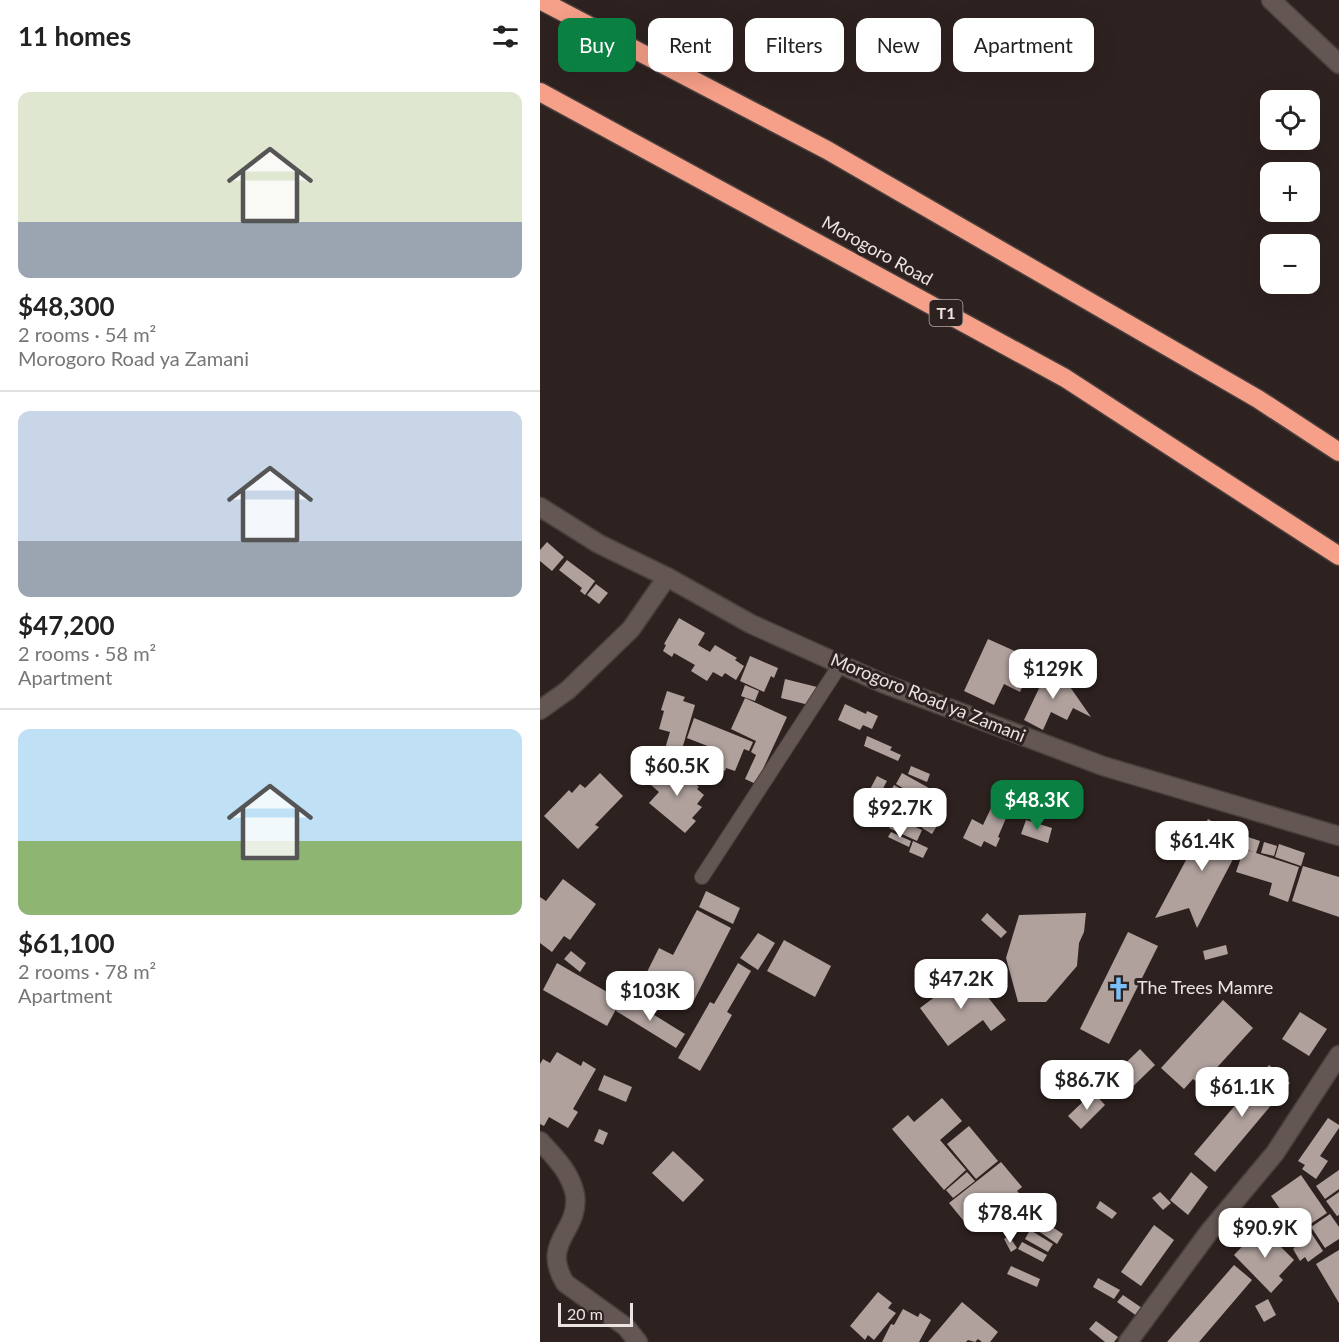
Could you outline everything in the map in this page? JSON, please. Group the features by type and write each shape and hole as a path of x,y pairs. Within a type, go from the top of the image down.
{"highway":[{"path":"540,0 827,150 1258,399 1339,452"},
{"name":"Morogoro Road","path":"540,92 1065,378 1339,556"}],"street":[{"path":"1271,0 1339,64"},
{"name":"Morogoro Road ya Zamani","path":"540,507 599,544 667,577 751,624 882,683 1103,766 1339,836"},
{"path":"540,710 568,690 631,629 667,577"},
{"path":"1136,1339 1209,1233 1275,1154 1339,1055"},
{"path":"540,1141 564,1168 575,1197 573,1212 556,1253 556,1264 560,1274 566,1282 626,1327 638,1342"}],"lane":[{"path":"702,877 840,665"}],"building":[{"path":"547,542 564,557 552,571 540,561 540,550"},
{"path":"567,560 595,581 585,595 580,591 582,588 559,570"},
{"path":"596,584 608,593 599,604 587,595"},
{"path":"679,618 705,633 698,645 710,652 715,645 737,658 735,660 744,666 736,680 725,673 722,677 713,672 707,681 691,671 695,665 674,653 672,657 663,651 666,645 664,644"},
{"path":"988,639 1035,660 1020,692 1004,684 994,705 964,691"},
{"path":"750,656 778,668 774,678 771,676 764,692 740,681"},
{"path":"1052,661 1091,717 1073,708 1067,720 1051,712 1043,730 1024,720"},
{"path":"785,679 817,687 813,706 781,698"},
{"path":"745,685 759,691 755,701 741,696"},
{"path":"667,691 685,697 683,701 695,705 680,756 664,752 670,732 659,729 664,711 661,710"},
{"path":"745,698 787,717 756,784 745,779 756,755 751,752 756,741 731,729"},
{"path":"845,704 866,714 867,711 878,716 872,729 863,725 860,730 838,720"},
{"path":"694,718 753,742 749,751 744,749 735,771 726,768 725,771 715,767 716,762 706,758 710,747 687,738"},
{"path":"867,736 892,747 890,750 901,755 898,761 864,746"},
{"path":"671,762 699,787 697,789 704,795 697,804 702,807 692,818 696,821 685,833 649,803 659,792 651,785"},
{"path":"911,766 930,774 927,782 908,774"},
{"path":"600,773 623,796 595,825 599,827 578,849 544,816 569,790 572,793 580,784 585,788"},
{"path":"902,773 945,797 938,809 896,784"},
{"path":"877,776 887,781 881,792 913,809 907,820 866,797"},
{"path":"894,785 933,807 927,816 889,794"},
{"path":"1015,785 1027,790 1026,794 1050,804 1042,822 1019,813 1024,801 1022,800 1017,811 1001,805 1003,799 1015,804 1017,798 1011,796 1013,792 1018,791 1013,789"},
{"path":"993,804 1009,811 996,847 984,841 981,847 963,838 972,819 983,825"},
{"path":"916,812 924,817 919,825 911,821"},
{"path":"894,817 922,830 917,841 889,828"},
{"path":"928,818 938,824 932,834 922,828"},
{"path":"1208,819 1243,840 1197,928 1189,908 1155,918"},
{"path":"1026,820 1052,828 1048,843 1021,834"},
{"path":"891,832 911,841 909,847 888,837"},
{"path":"1248,837 1260,841 1256,853 1299,867 1288,902 1269,895 1272,883 1236,872 1244,849 1253,852 1244,848"},
{"path":"913,841 928,848 923,858 909,852"},
{"path":"1264,842 1277,846 1274,856 1261,853"},
{"path":"1279,844 1305,853 1301,866 1275,857"},
{"path":"1303,866 1339,877 1339,917 1292,901"},
{"path":"563,879 596,904 570,940 564,936 552,952 540,943 540,897 546,901"},
{"path":"706,891 740,908 733,924 699,907"},
{"path":"697,910 731,928 690,1008 674,1000 679,991 646,974 659,948 673,955"},
{"path":"987,913 1007,932 1001,938 981,920"},
{"path":"1086,913 1084,932 1079,943 1077,966 1046,1002 1018,1002 1006,958 1019,915"},
{"name":"The Trees Mamre","path":"1128,932 1158,946 1109,1044 1080,1029"},
{"path":"758,933 775,943 758,970 740,958"},
{"path":"784,940 831,966 815,997 767,971"},
{"path":"1226,945 1228,954 1205,960 1203,951"},
{"path":"571,951 586,963 580,972 564,959"},
{"path":"557,963 621,1000 607,1026 543,990"},
{"path":"738,963 751,971 727,1012 732,1015 700,1071 678,1058 710,1002 714,1004"},
{"path":"968,972 1006,1020 991,1031 983,1020 948,1046 920,1008"},
{"path":"625,997 685,1034 676,1048 616,1011"},
{"path":"1223,1000 1253,1028 1201,1085 1193,1079 1184,1089 1161,1068"},
{"path":"1300,1012 1327,1029 1309,1056 1282,1039"},
{"path":"1140,1049 1155,1065 1121,1098 1106,1082"},
{"path":"557,1052 581,1066 583,1061 596,1069 573,1109 578,1112 568,1128 549,1117 544,1126 540,1124 540,1064 543,1059 550,1063"},
{"path":"1269,1065 1290,1083 1215,1172 1194,1154"},
{"path":"604,1075 632,1087 626,1102 598,1090"},
{"path":"1093,1092 1105,1105 1081,1129 1068,1116"},
{"path":"942,1098 962,1121 940,1140 966,1170 944,1190 892,1129 908,1115 914,1122"},
{"path":"1328,1118 1339,1125 1339,1128 1320,1156 1328,1161 1316,1179 1302,1169 1305,1165 1298,1161"},
{"path":"969,1126 998,1161 976,1179 947,1144"},
{"path":"599,1129 608,1133 603,1145 594,1141"},
{"path":"673,1151 704,1180 683,1202 652,1173"},
{"path":"1001,1162 1022,1187 1017,1191 1020,1194 984,1225 977,1217 967,1225 949,1203"},
{"path":"1339,1170 1339,1189 1325,1199 1316,1186"},
{"path":"967,1172 975,1181 953,1198 946,1190"},
{"path":"1191,1172 1208,1187 1188,1215 1170,1200"},
{"path":"1301,1175 1327,1213 1297,1233 1271,1196"},
{"path":"1160,1192 1171,1203 1163,1210 1152,1198"},
{"path":"1339,1192 1339,1215 1337,1216 1326,1201"},
{"path":"1030,1193 1048,1203 1044,1210 1026,1201"},
{"path":"1100,1201 1117,1213 1112,1219 1096,1208"},
{"path":"1330,1214 1339,1227 1339,1239 1325,1248 1311,1227"},
{"path":"1040,1219 1063,1234 1057,1244 1034,1228"},
{"path":"1154,1225 1174,1240 1141,1286 1121,1272"},
{"path":"1261,1227 1294,1260 1279,1276 1283,1280 1271,1293 1234,1255"},
{"path":"1030,1230 1053,1244 1048,1252 1025,1239"},
{"path":"1310,1231 1323,1251 1308,1262 1305,1257 1300,1261 1293,1249 1296,1246 1293,1242"},
{"path":"1009,1236 1017,1248 1011,1252 1004,1239"},
{"path":"1022,1242 1047,1255 1043,1262 1018,1249"},
{"path":"1339,1250 1339,1303 1316,1264"},
{"path":"1234,1265 1252,1280 1199,1342 1167,1342"},
{"path":"1011,1266 1040,1279 1037,1287 1007,1274"},
{"path":"1098,1278 1120,1290 1114,1299 1093,1287"},
{"path":"878,1292 892,1303 888,1308 896,1313 874,1340 868,1335 865,1340 850,1326"},
{"path":"1123,1295 1142,1308 1137,1316 1117,1302"},
{"path":"1268,1299 1276,1315 1264,1322 1255,1306"},
{"path":"962,1302 998,1332 990,1342 982,1342 978,1339 975,1342 968,1340 966,1342 928,1342"},
{"path":"903,1309 918,1317 920,1313 931,1320 919,1342 882,1342 891,1324 894,1325"},
{"path":"1096,1321 1118,1337 1114,1342 1105,1342 1089,1329"}],"place":[{"name":"The Trees Mamre","path":"1119,988"}]}
